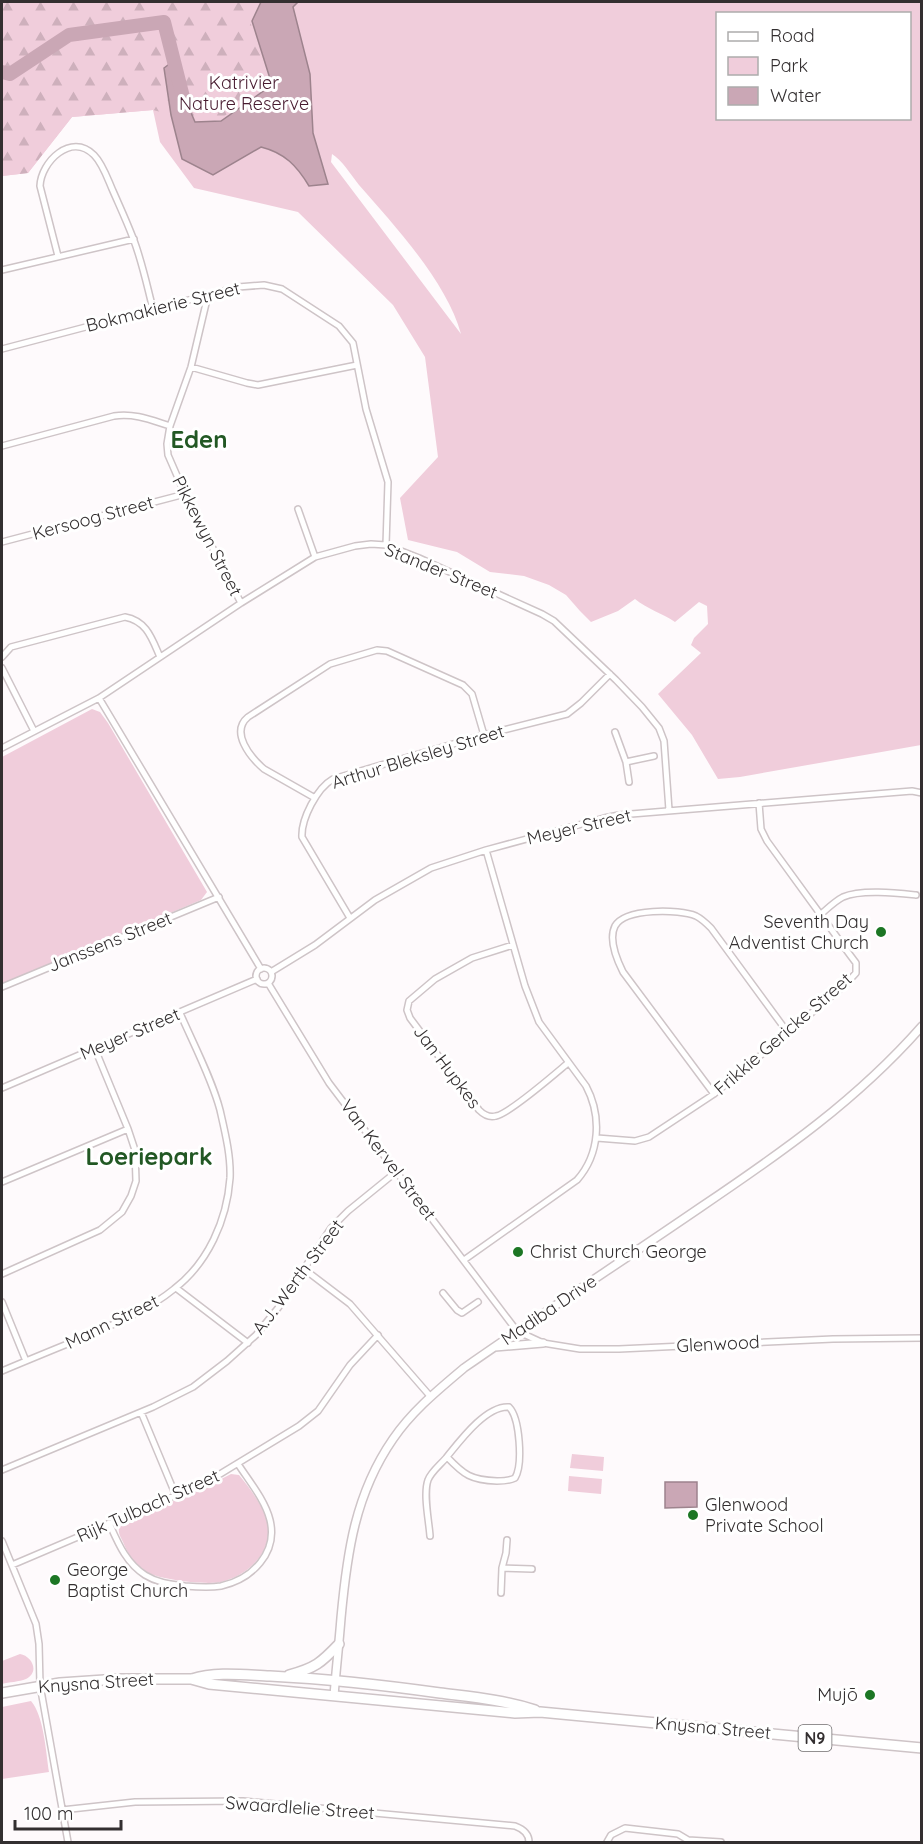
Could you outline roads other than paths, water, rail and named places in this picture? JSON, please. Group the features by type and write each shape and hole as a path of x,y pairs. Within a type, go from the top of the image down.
{"highway":[{"path":"281,1677 312,1668 339,1644"},
{"name":"Knysna Street","path":"2,1693 40,1685 111,1679 191,1679 210,1675 281,1677 454,1695 517,1705 540,1712"},
{"name":"Knysna Street","path":"191,1679 209,1684 334,1696 515,1713 540,1712 921,1748"}],"street":[{"path":"58,256 40,179 53,157 67,148 83,148 96,156 108,178 134,239 153,309"},
{"path":"2,270 134,239"},
{"name":"Bokmakierie Street","path":"2,349 252,285 264,285 282,290 328,319 347,334 353,343 374,436 388,482 386,545"},
{"name":"Pikkewyn Street","path":"208,296 191,367 170,426 168,456 241,603"},
{"path":"191,367 258,385 357,365"},
{"path":"2,446 127,414 170,426"},
{"name":"Kersoog Street","path":"2,542 185,494"},
{"path":"298,509 315,556"},
{"name":"Stander Street","path":"2,748 99,698 315,556 355,546 386,545 548,616 610,674 642,707 663,734 669,810"},
{"path":"2,657 11,647 125,617 135,619 145,626 160,657"},
{"path":"315,798 257,763 244,743 240,730 241,724 248,717 330,664 382,650 454,680 470,691 484,735"},
{"path":"2,668 33,731"},
{"name":"Arthur Bleksley Street","path":"350,918 302,837 303,822 322,787 333,779 484,735 567,714 610,674"},
{"path":"99,698 261,969"},
{"path":"615,732 626,762 629,782"},
{"path":"626,762 654,756"},
{"name":"Meyer Street","path":"271,972 315,945 375,900 431,868 486,850 604,818 669,810 912,791 921,793"},
{"name":"Frikkie Gericke Street","path":"597,1138 624,1141 643,1140 714,1094 845,985 856,973 856,963 767,842 761,829 759,803"},
{"path":"464,1260 578,1180 585,1171 597,1138 592,1097 539,1022 525,986 486,850"},
{"path":"820,915 838,900 853,894 886,892 916,895"},
{"name":"Janssens Street","path":"2,987 219,897"},
{"path":"714,1094 623,972 615,952 612,935 618,922 635,915 671,910 701,919 711,928 788,1033"},
{"name":"Jan Hupkes","path":"513,945 472,958 435,979 409,1001 407,1010 479,1110 486,1116 493,1117 506,1112 568,1063"},
{"path":"266,968 271,972 272,979 268,983 263,984 258,980 257,975 261,969 266,968"},
{"name":"Meyer Street","path":"2,1086 258,980"},
{"name":"Van Kervel Street","path":"268,983 328,1083 517,1331"},
{"name":"Mann Street","path":"2,1371 130,1317 159,1300 176,1288 196,1268 213,1241 223,1213 230,1178 228,1152 220,1109 180,1013"},
{"name":"Madiba Drive","path":"334,1696 344,1585 352,1533 364,1493 377,1464 413,1414 430,1396 464,1368 813,1129 862,1086 921,1026"},
{"path":"2,1274 100,1230 122,1212 131,1196 136,1181 135,1150 95,1049"},
{"path":"2,1182 128,1129"},
{"name":"A.J. Werth Street","path":"2,1470 141,1412 193,1387 248,1343 269,1321 339,1220 396,1172"},
{"path":"303,1269 344,1299 430,1396"},
{"path":"176,1288 248,1343"},
{"path":"443,1293 462,1313 478,1302"},
{"path":"2,1302 26,1361"},
{"name":"Glenwood","path":"517,1331 543,1343 568,1348 610,1349 833,1339 921,1338"},
{"name":"Rijk Tulbach Street","path":"12,1564 207,1482 299,1426 318,1411 350,1365 378,1335"},
{"path":"494,1347 543,1343"},
{"path":"430,1536 426,1488 429,1477 462,1438 478,1423 499,1408 509,1407 512,1410 518,1428 519,1448 519,1468 515,1478 509,1481 478,1480 462,1473 447,1457"},
{"path":"141,1412 176,1496"},
{"path":"109,1523 122,1552 129,1561 143,1574 154,1580 166,1584 195,1587 221,1586 237,1581 249,1575 266,1556 272,1535 266,1510 238,1464"},
{"path":"501,1593 502,1568 507,1540"},
{"path":"2,1541 36,1624 40,1685 68,1842"},
{"path":"502,1568 531,1569"},
{"name":"Swaardlelie Street","path":"62,1810 135,1802 243,1801 515,1826 526,1833 529,1842"},
{"path":"607,1842 611,1835 625,1828 678,1834 688,1841 721,1842"}],"water":[{"path":"261,2 298,2 293,7 310,74 313,133 328,184 309,186 290,161 261,147 213,175 182,159 171,115 164,68 176,59 180,87 195,122 221,121 272,85 252,21"},
{"path":"665,1482 697,1482 697,1507 665,1508"}],"waterway":[{"path":"2,72 10,74 69,35 164,22 186,109"}],"place":[{"name":"Seventh Day Adventist Church","path":"881,932"},
{"name":"Christ Church George","path":"518,1252"},
{"name":"Glenwood Private School","path":"693,1515"},
{"name":"George Baptist Church","path":"55,1580"},
{"name":"Mujō","path":"870,1695"}],"district":[{"name":"Eden","path":"199,440"},
{"name":"Loeriepark","path":"149,1157"}],"park label":[{"name":"Katrivier Nature Reserve","path":"244,94"}]}
